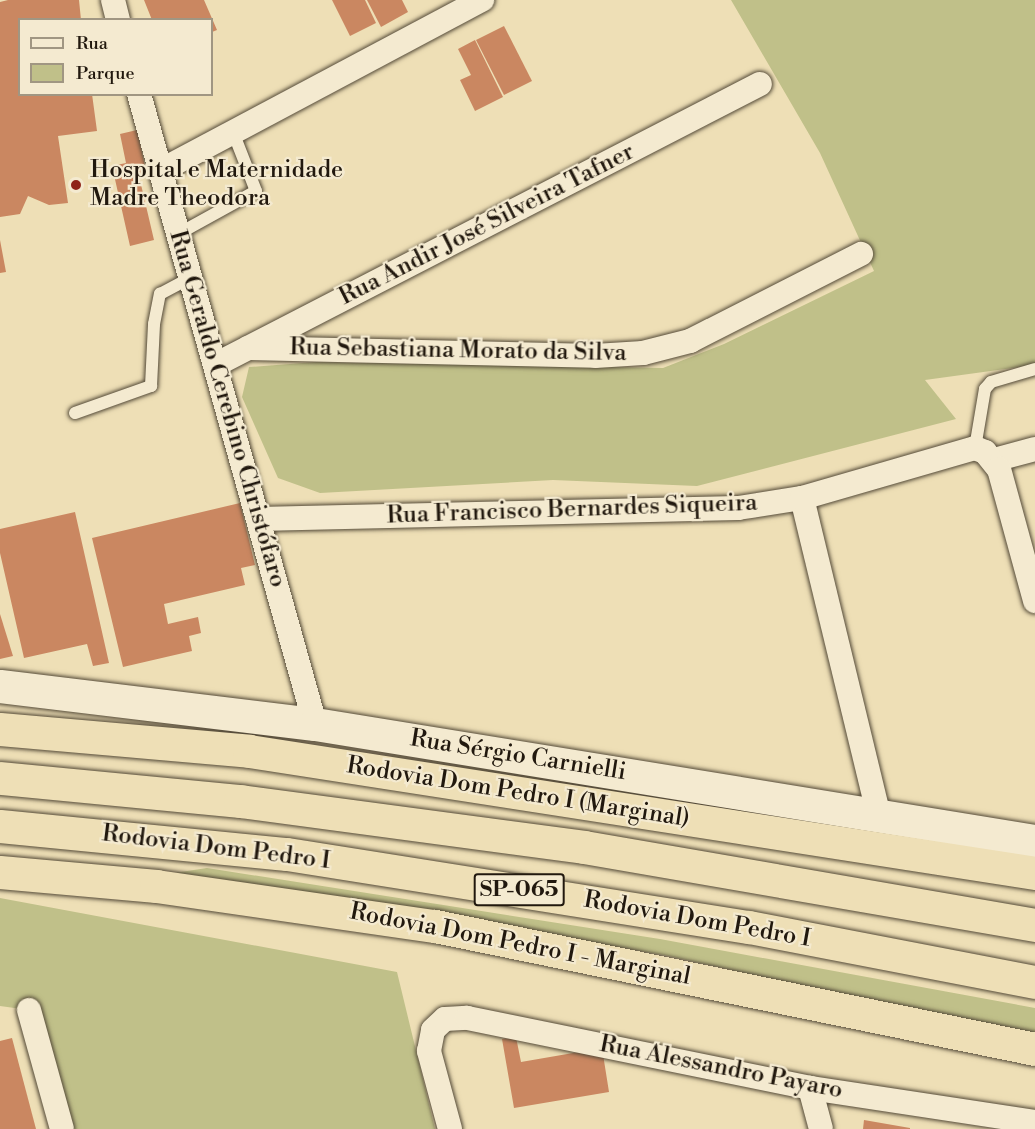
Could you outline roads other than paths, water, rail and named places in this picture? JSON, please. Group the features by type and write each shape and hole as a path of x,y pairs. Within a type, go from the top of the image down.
{"highway":[{"name":"Rodovia Dom Pedro I (Marginal)","path":"0,729 249,752 1035,873"},
{"name":"Rodovia Dom Pedro I","path":"0,778 240,801 584,848 1035,925"},
{"name":"Rodovia Dom Pedro I","path":"0,826 287,854 749,927 1035,982"},
{"name":"Rodovia Dom Pedro I - Marginal","path":"0,872 156,886 435,926 655,968 1035,1049"}],"street":[{"path":"112,0 117,18"},
{"path":"160,171 482,0"},
{"name":"Rua Andir José Silveira Tafner","path":"215,365 760,84"},
{"name":"Rua Geraldo Cerebino Christófaro","path":"140,96 315,724"},
{"name":"Rua Sebastiana Morato da Silva","path":"248,348 595,356 643,353 690,341 861,254"},
{"name":"Rua Francisco Bernardes Siqueira","path":"258,519 738,508 802,498 985,454 1035,449"},
{"path":"985,454 1035,601"},
{"path":"802,498 878,813"},
{"name":"Rua Sérgio Carnielli","path":"0,686 315,724 878,813 1035,841"},
{"path":"28,1010 62,1129"},
{"name":"Rua Alessandro Payaro","path":"450,1129 429,1051 433,1030 445,1019 467,1018 810,1088 1035,1122"},
{"path":"810,1088 821,1129"}],"lane":[{"path":"178,234 256,191 257,185 233,132"},
{"path":"75,413 151,386 154,324 160,294 190,278"},
{"path":"985,454 984,390 991,382 1035,369"}],"place":[{"name":"Hospital e Maternidade Madre Theodora","path":"76,185"}]}
